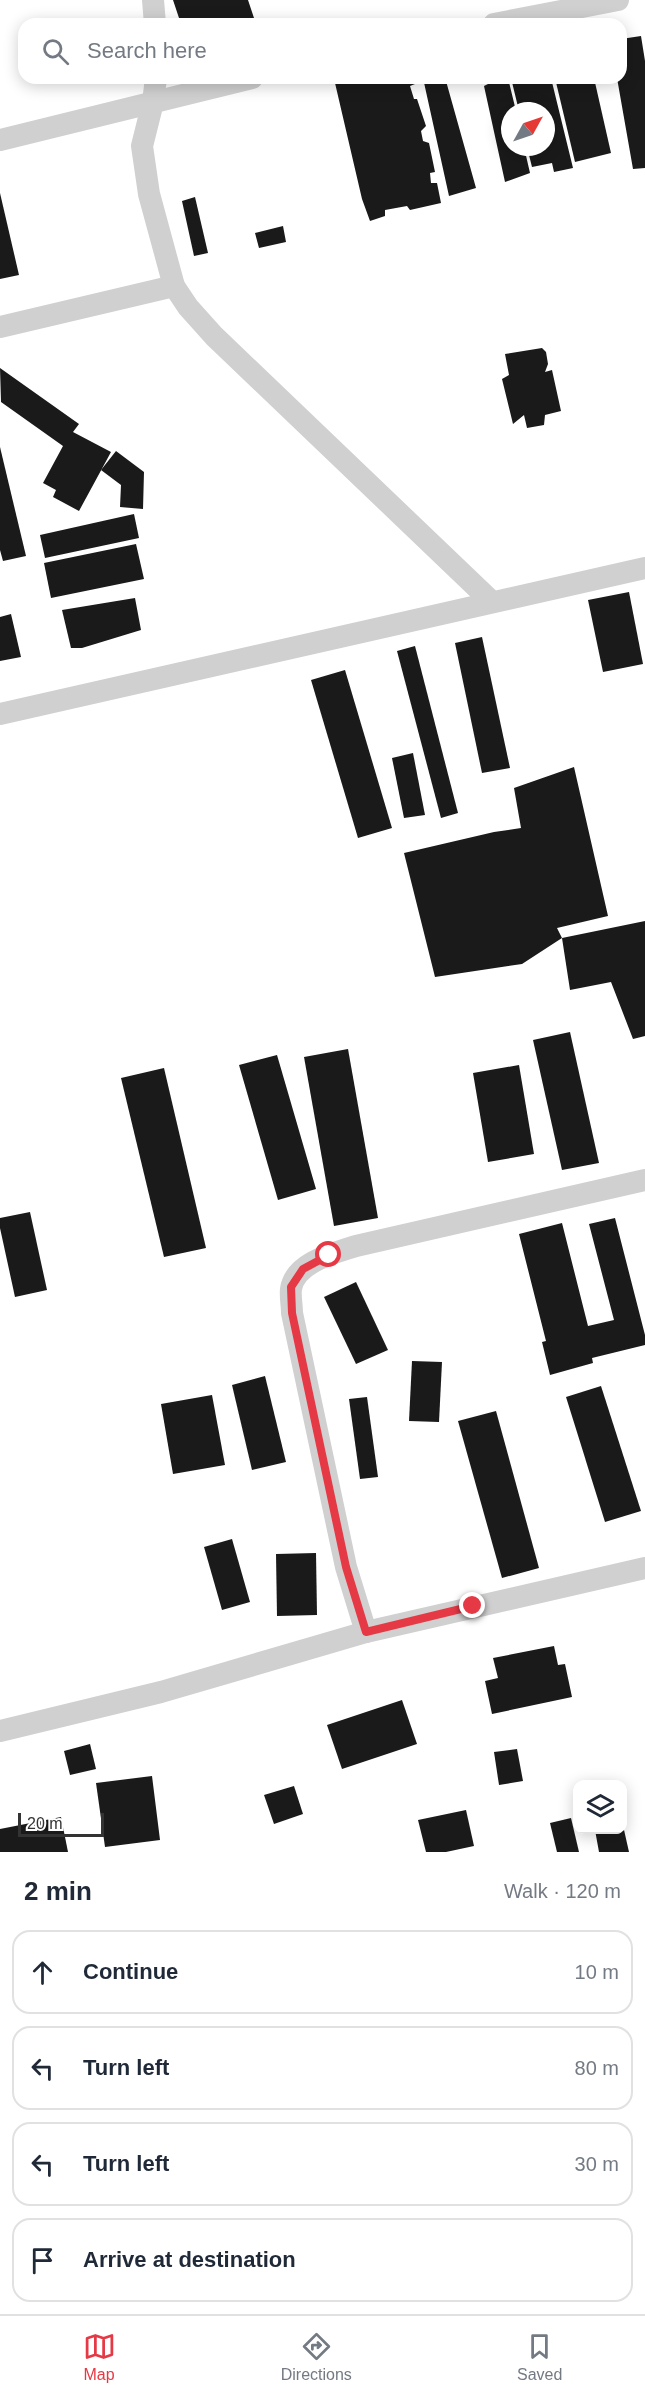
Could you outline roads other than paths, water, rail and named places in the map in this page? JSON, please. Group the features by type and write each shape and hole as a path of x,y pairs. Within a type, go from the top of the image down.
{"street":[{"path":"153,0 154,18"},
{"path":"525,18 618,0"},
{"path":"155,84 142,146 144,171 174,286 188,307 214,336 492,602"},
{"path":"0,140 227,84"},
{"path":"0,327 174,286"},
{"path":"0,714 645,568"},
{"path":"366,1632 343,1555 292,1313 291,1287 303,1269 329,1255 356,1246 645,1180"},
{"path":"0,1731 161,1692 366,1632 645,1568"}]}
